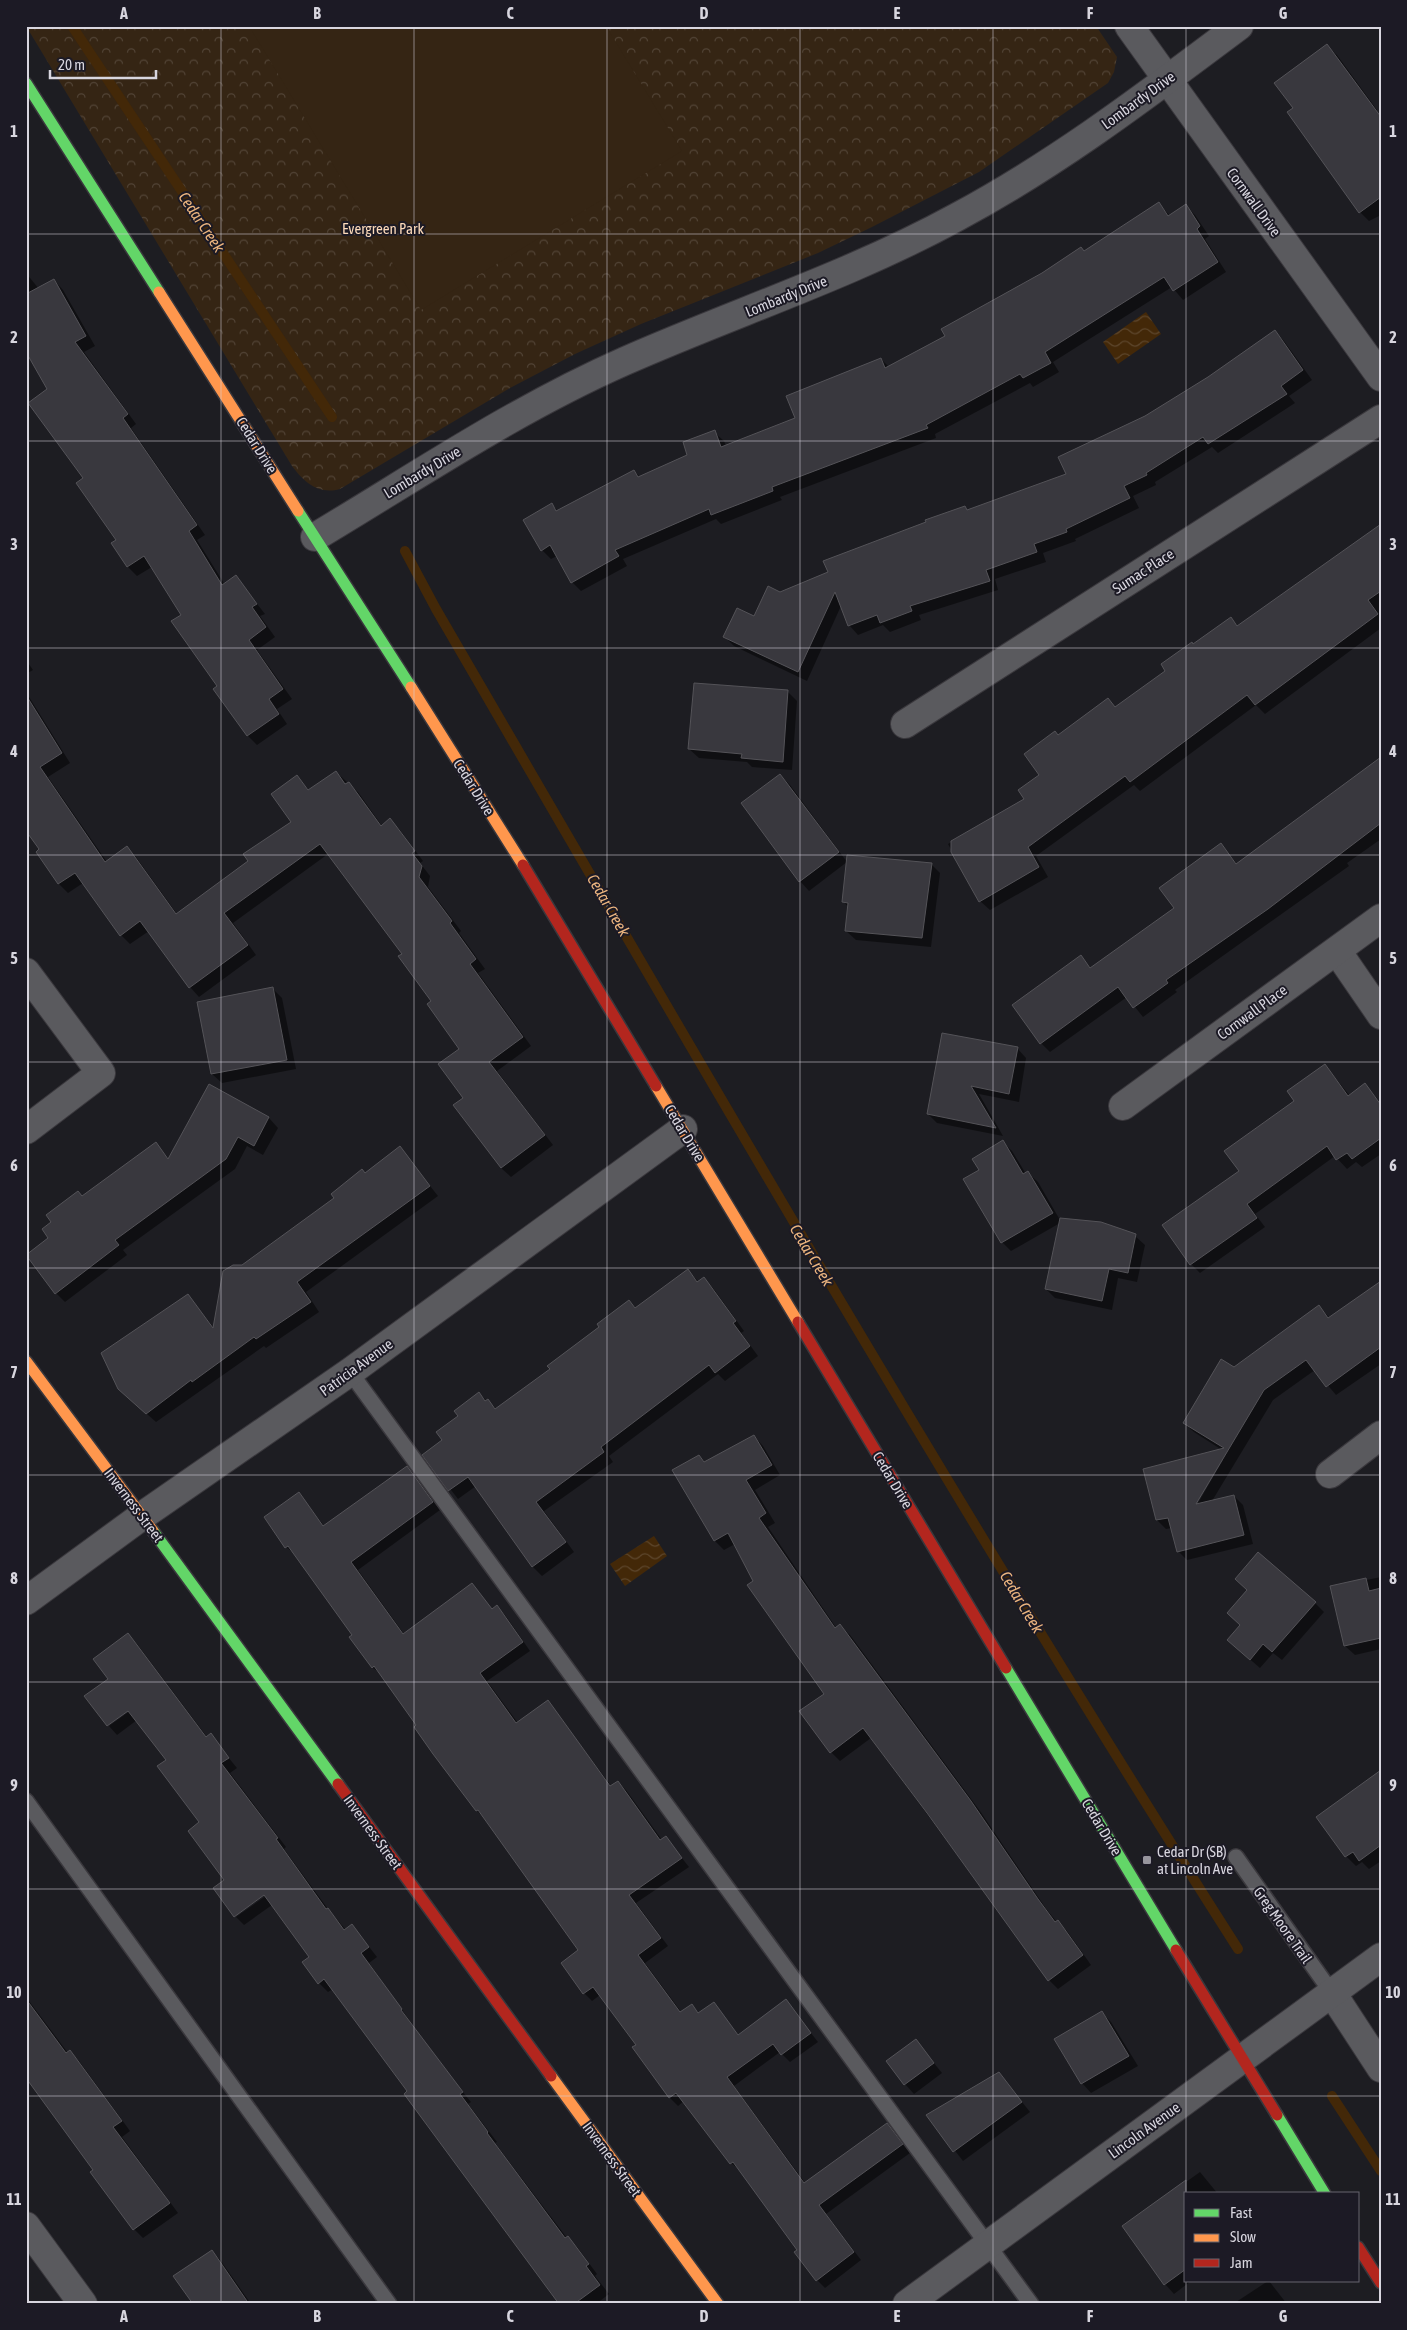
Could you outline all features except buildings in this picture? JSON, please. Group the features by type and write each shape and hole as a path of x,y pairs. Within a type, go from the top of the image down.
{"street":[{"name":"Cornwall Drive","path":"1129,26 1381,377"},
{"name":"Lombardy Drive","path":"316,537 504,423 575,385 626,360 852,269 957,218 1040,169 1167,80 1239,26"},
{"name":"Cedar Drive","path":"26,83 504,834 1324,2192"},
{"name":"Sumac Place","path":"906,724 1381,419"},
{"name":"Cornwall Place","path":"1123,1106 1337,952 1381,918"},
{"path":"1337,952 1381,1015"},
{"path":"26,972 101,1073 26,1130"},
{"name":"Patricia Avenue","path":"26,1601 142,1516 350,1372 682,1129"},
{"name":"Inverness Street","path":"26,1361 142,1516 718,2304"},
{"path":"1330,1474 1381,1435"},
{"name":"Lincoln Avenue","path":"907,2304 1381,1957"},
{"path":"1332,1993 1381,2068"},
{"path":"26,2226 84,2304"},
{"path":"1360,2250 1381,2283"}],"lane":[{"path":"350,1372 1031,2304"},
{"path":"26,1801 389,2304"},
{"name":"Greg Moore Trail","path":"1236,1856 1332,1993"}],"green space":[{"name":"Evergreen Park","path":"26,26 1096,26 1117,57 1114,72 1108,83 979,172 818,253 641,324 575,354 510,388 340,489 325,490 312,486 292,466"},
{"path":"249,26 606,26 682,151 421,310"}],"water":[{"path":"1146,312 1161,334 1118,364 1103,342"},
{"path":"654,1536 667,1556 625,1586 610,1564"}],"waterway":[{"name":"Cedar Creek","path":"72,26 332,417"},
{"name":"Cedar Creek","path":"405,551 436,609 534,778 930,1451 1031,1618 1238,1949"},
{"name":"Cedar Creek","path":"1332,2096 1381,2171"}],"traffic: fast":[{"path":"26,83 159,292"},
{"path":"298,511 411,687"},
{"path":"153,1531 338,1784"},
{"path":"1006,1668 1176,1950"},
{"path":"1277,2115 1324,2192"}],"traffic: slow":[{"path":"159,292 298,511"},
{"path":"411,687 523,865"},
{"path":"656,1086 798,1322"},
{"path":"26,1361 153,1531"},
{"path":"551,2076 718,2304"}],"traffic: jam":[{"path":"523,865 656,1086"},
{"path":"798,1322 1006,1668"},
{"path":"338,1784 551,2076"},
{"path":"1176,1950 1277,2115"},
{"path":"1360,2250 1381,2283"}],"place":[{"name":"Cedar Dr (SB) at Lincoln Ave","path":"1147,1860"}]}
